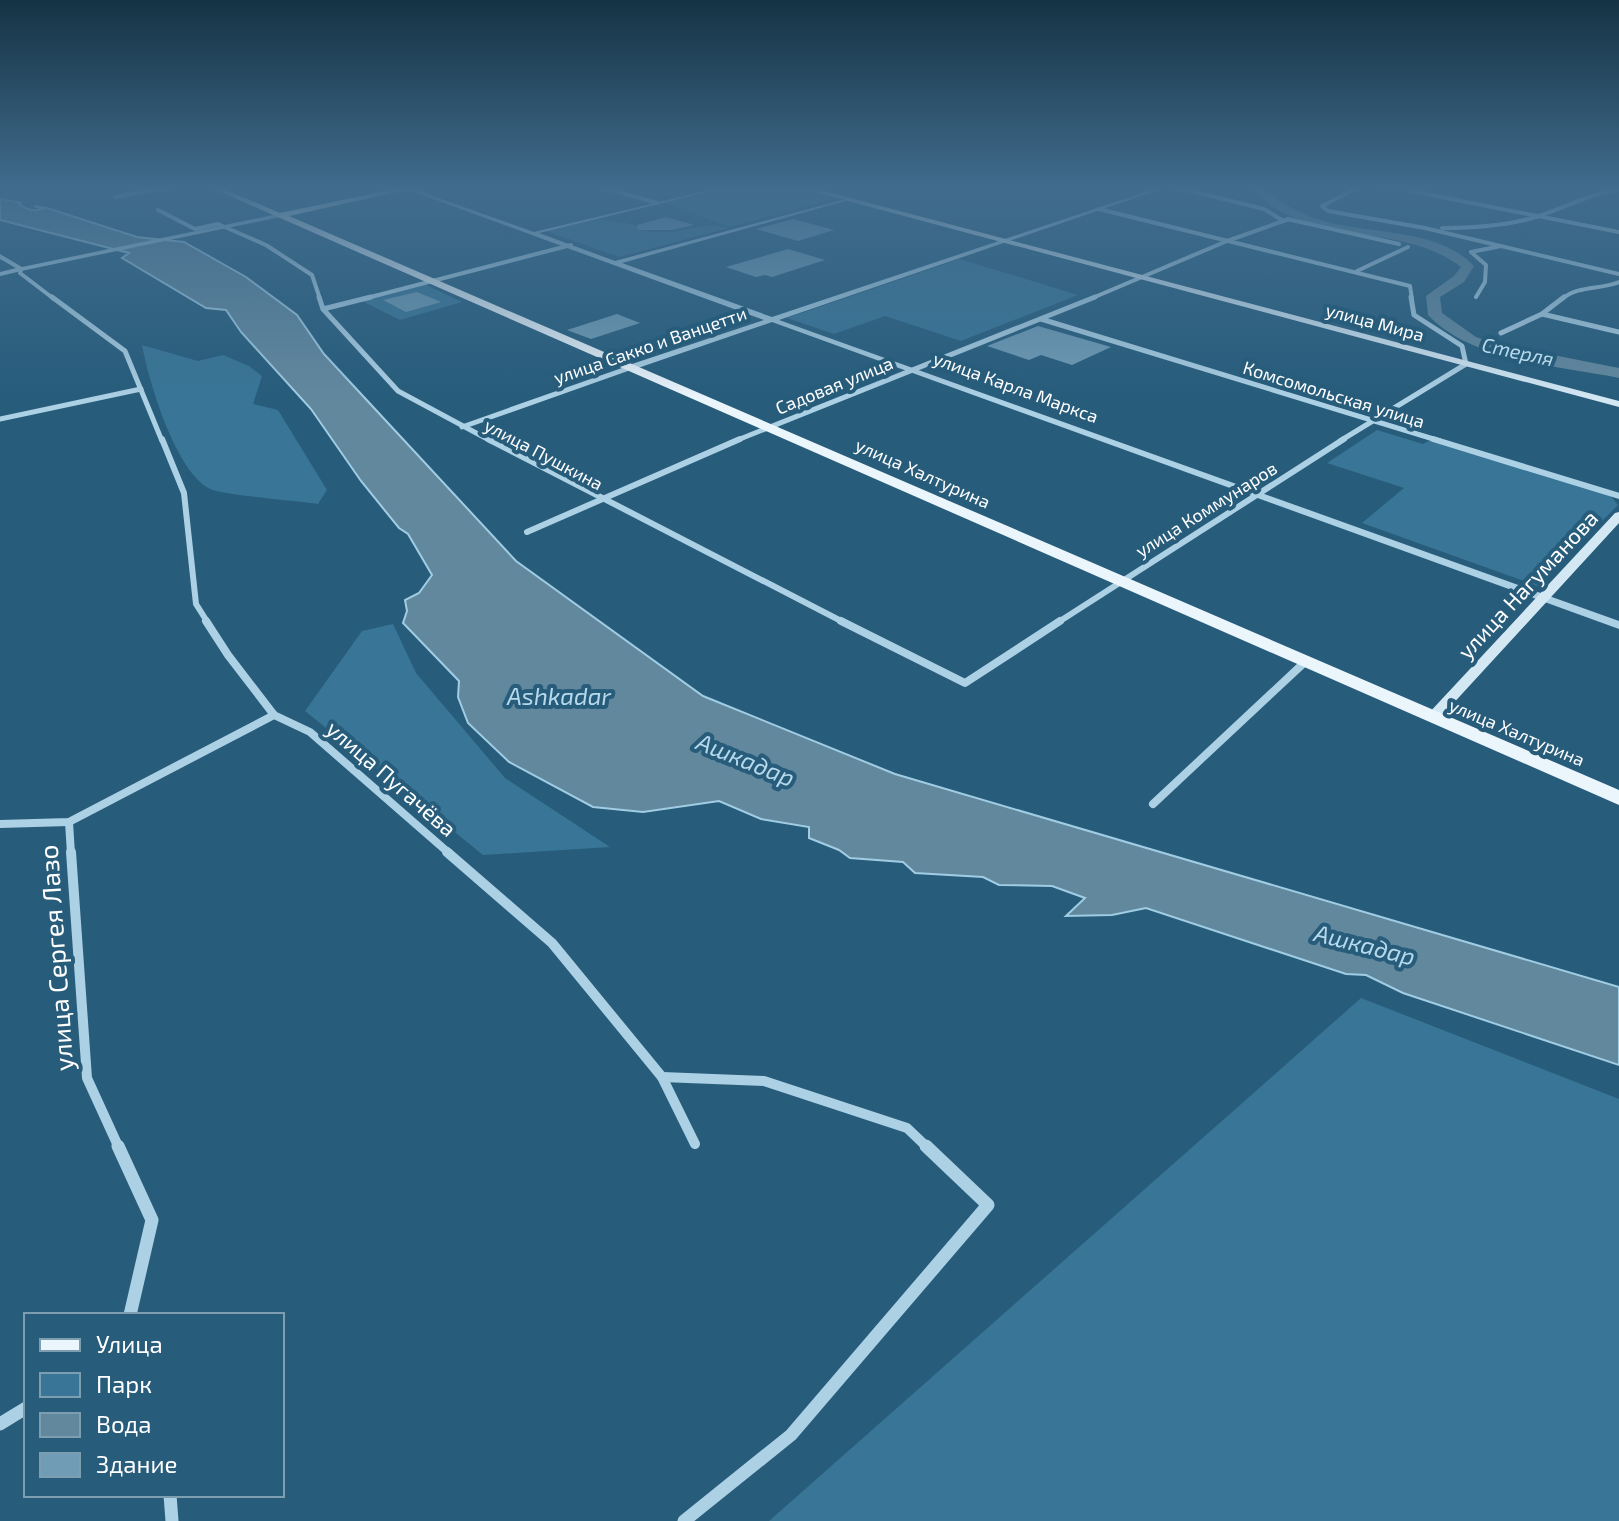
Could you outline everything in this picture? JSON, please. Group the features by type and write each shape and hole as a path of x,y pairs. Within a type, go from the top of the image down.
{"main road":[{"name":"улица Халтурина","path":"374,257 1619,798"},
{"name":"улица Мира","path":"1066,257 1619,404"},
{"name":"улица Нагуманова","path":"1433,717 1546,599 1619,516"}],"street":[{"name":"улица Пугачёва","path":"2,257 125,351 184,493 196,604 228,655 274,715 310,732 552,943 662,1077 695,1144"},
{"path":"0,274 78,257"},
{"name":"улица Пушкина","path":"284,257 312,275 323,309 385,381 462,427 601,500 965,683"},
{"path":"323,309 524,257"},
{"name":"улица Карла Маркса","path":"603,257 1619,625"},
{"path":"617,262 635,257"},
{"name":"улица Сакко и Ванцетти","path":"462,427 963,257"},
{"name":"Садовая улица","path":"527,532 768,427 1190,257"},
{"path":"1293,257 1410,286 1414,315 1462,346 1466,364"},
{"path":"1356,272 1387,257"},
{"path":"1476,297 1486,285 1486,265 1477,257"},
{"path":"1553,257 1619,274"},
{"path":"1501,333 1542,314 1570,292 1587,287 1604,288 1619,282"},
{"path":"1542,314 1619,332"},
{"name":"Комсомольская улица","path":"1041,318 1619,496"},
{"name":"улица Коммунаров","path":"965,683 1256,493 1466,364"},
{"path":"0,419 141,389"},
{"path":"1153,804 1306,661"},
{"path":"0,824 69,822 274,715"},
{"name":"улица Сергея Лазо","path":"69,822 87,1078 152,1220 130,1313"},
{"path":"662,1077 764,1081 907,1128 988,1205 791,1435 684,1521"},
{"path":"0,1424 24,1409"},
{"path":"170,1497 172,1521"}],"green space":[{"path":"960,259 1078,295 961,341 885,316 834,334 787,318"},
{"path":"426,285 462,302 400,320 362,301"},
{"path":"142,345 198,361 223,355 249,366 262,376 253,404 278,410 327,490 318,504 208,488 184,462 174,443 150,380"},
{"path":"1377,430 1423,444 1432,439 1609,494 1618,505 1538,586 1362,523 1404,488 1327,463"},
{"path":"393,624 416,673 505,778 610,847 483,855 305,711 362,631"},
{"path":"1361,998 1619,1099 1619,1521 769,1521"}],"water":[{"name":"Ashkadar","path":"211,257 246,277 297,315 324,354 516,561 703,696 895,774 1619,987 1619,1065 1403,993 1366,975 1346,974 1146,908 1112,915 1066,916 1085,898 1052,886 999,885 983,877 915,873 903,862 850,858 809,838 809,827 761,819 719,801 643,812 593,807 509,762 468,723 458,697 459,681 403,623 407,611 405,600 419,593 432,575 408,534 399,528 361,481 311,409 241,332 226,310 206,308 122,258"}],"building":[{"path":"761,257 815,257 825,260 772,277 756,277 726,267"},
{"path":"417,292 441,302 406,312 383,300"},
{"path":"617,314 640,323 591,339 567,330"},
{"path":"1038,326 1111,347 1072,365 1041,355 1029,360 987,346"}],"waterway":[{"name":"Стерля","path":"1456,257 1468,266 1459,279 1433,296 1435,315 1471,340 1493,348 1619,373"}],"water label":[{"name":"Ашкадар","path":"746,759"},
{"name":"Ашкадар","path":"1365,944"}]}
